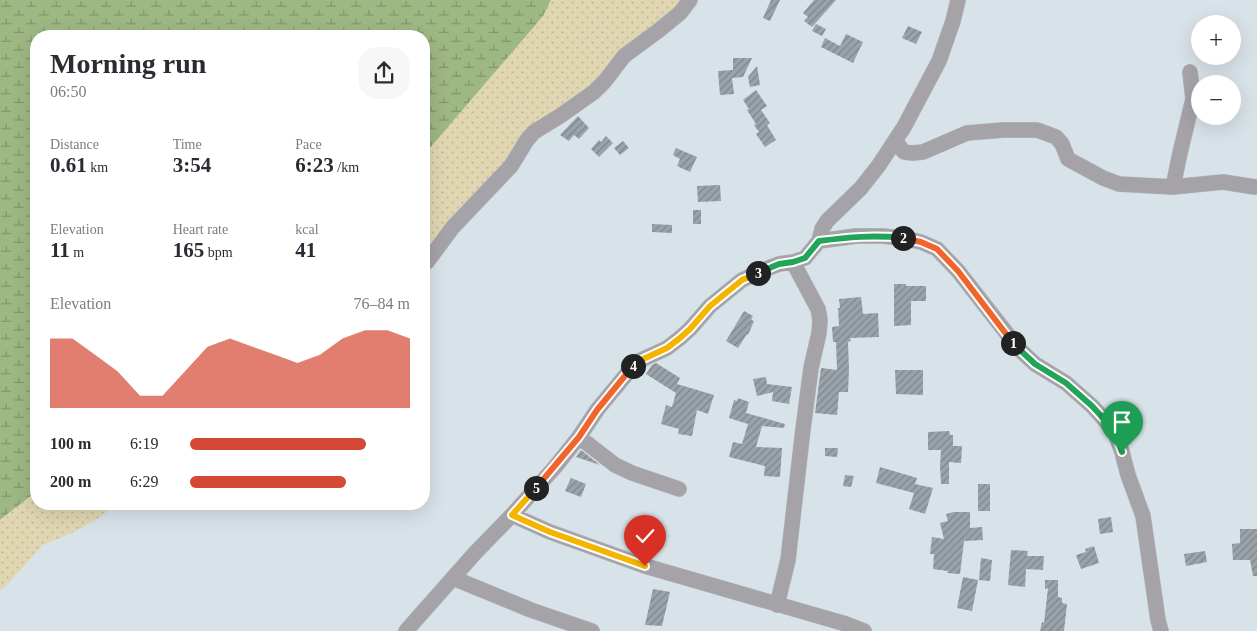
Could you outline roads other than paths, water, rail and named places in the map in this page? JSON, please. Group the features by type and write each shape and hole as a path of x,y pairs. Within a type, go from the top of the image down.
{"street":[{"path":"430,258 453,227 511,166 534,132 594,92 624,56 680,13 690,0"},
{"path":"406,631 555,467 579,437 597,410 639,361 667,348 680,338 710,306 742,280 772,266 805,258 819,241 827,221 861,188 879,165 904,126 939,61 958,0"},
{"path":"1173,187 1193,99 1190,72"},
{"path":"895,141 904,152 913,153 923,152 967,133 1037,130 1056,137 1062,144 1068,159 1103,178 1119,184 1173,187 1223,182 1255,187"},
{"path":"819,241 856,236 882,236 921,242 937,249 958,271 1019,349 1035,364 1066,383 1092,406 1114,430 1143,516 1160,631"},
{"path":"777,604 788,560 804,420 820,320 818,309 793,262"},
{"path":"579,437 615,465 632,473 679,489"},
{"path":"512,515 550,532 645,566 846,624 864,631"},
{"path":"453,578 531,610 592,631"}]}
